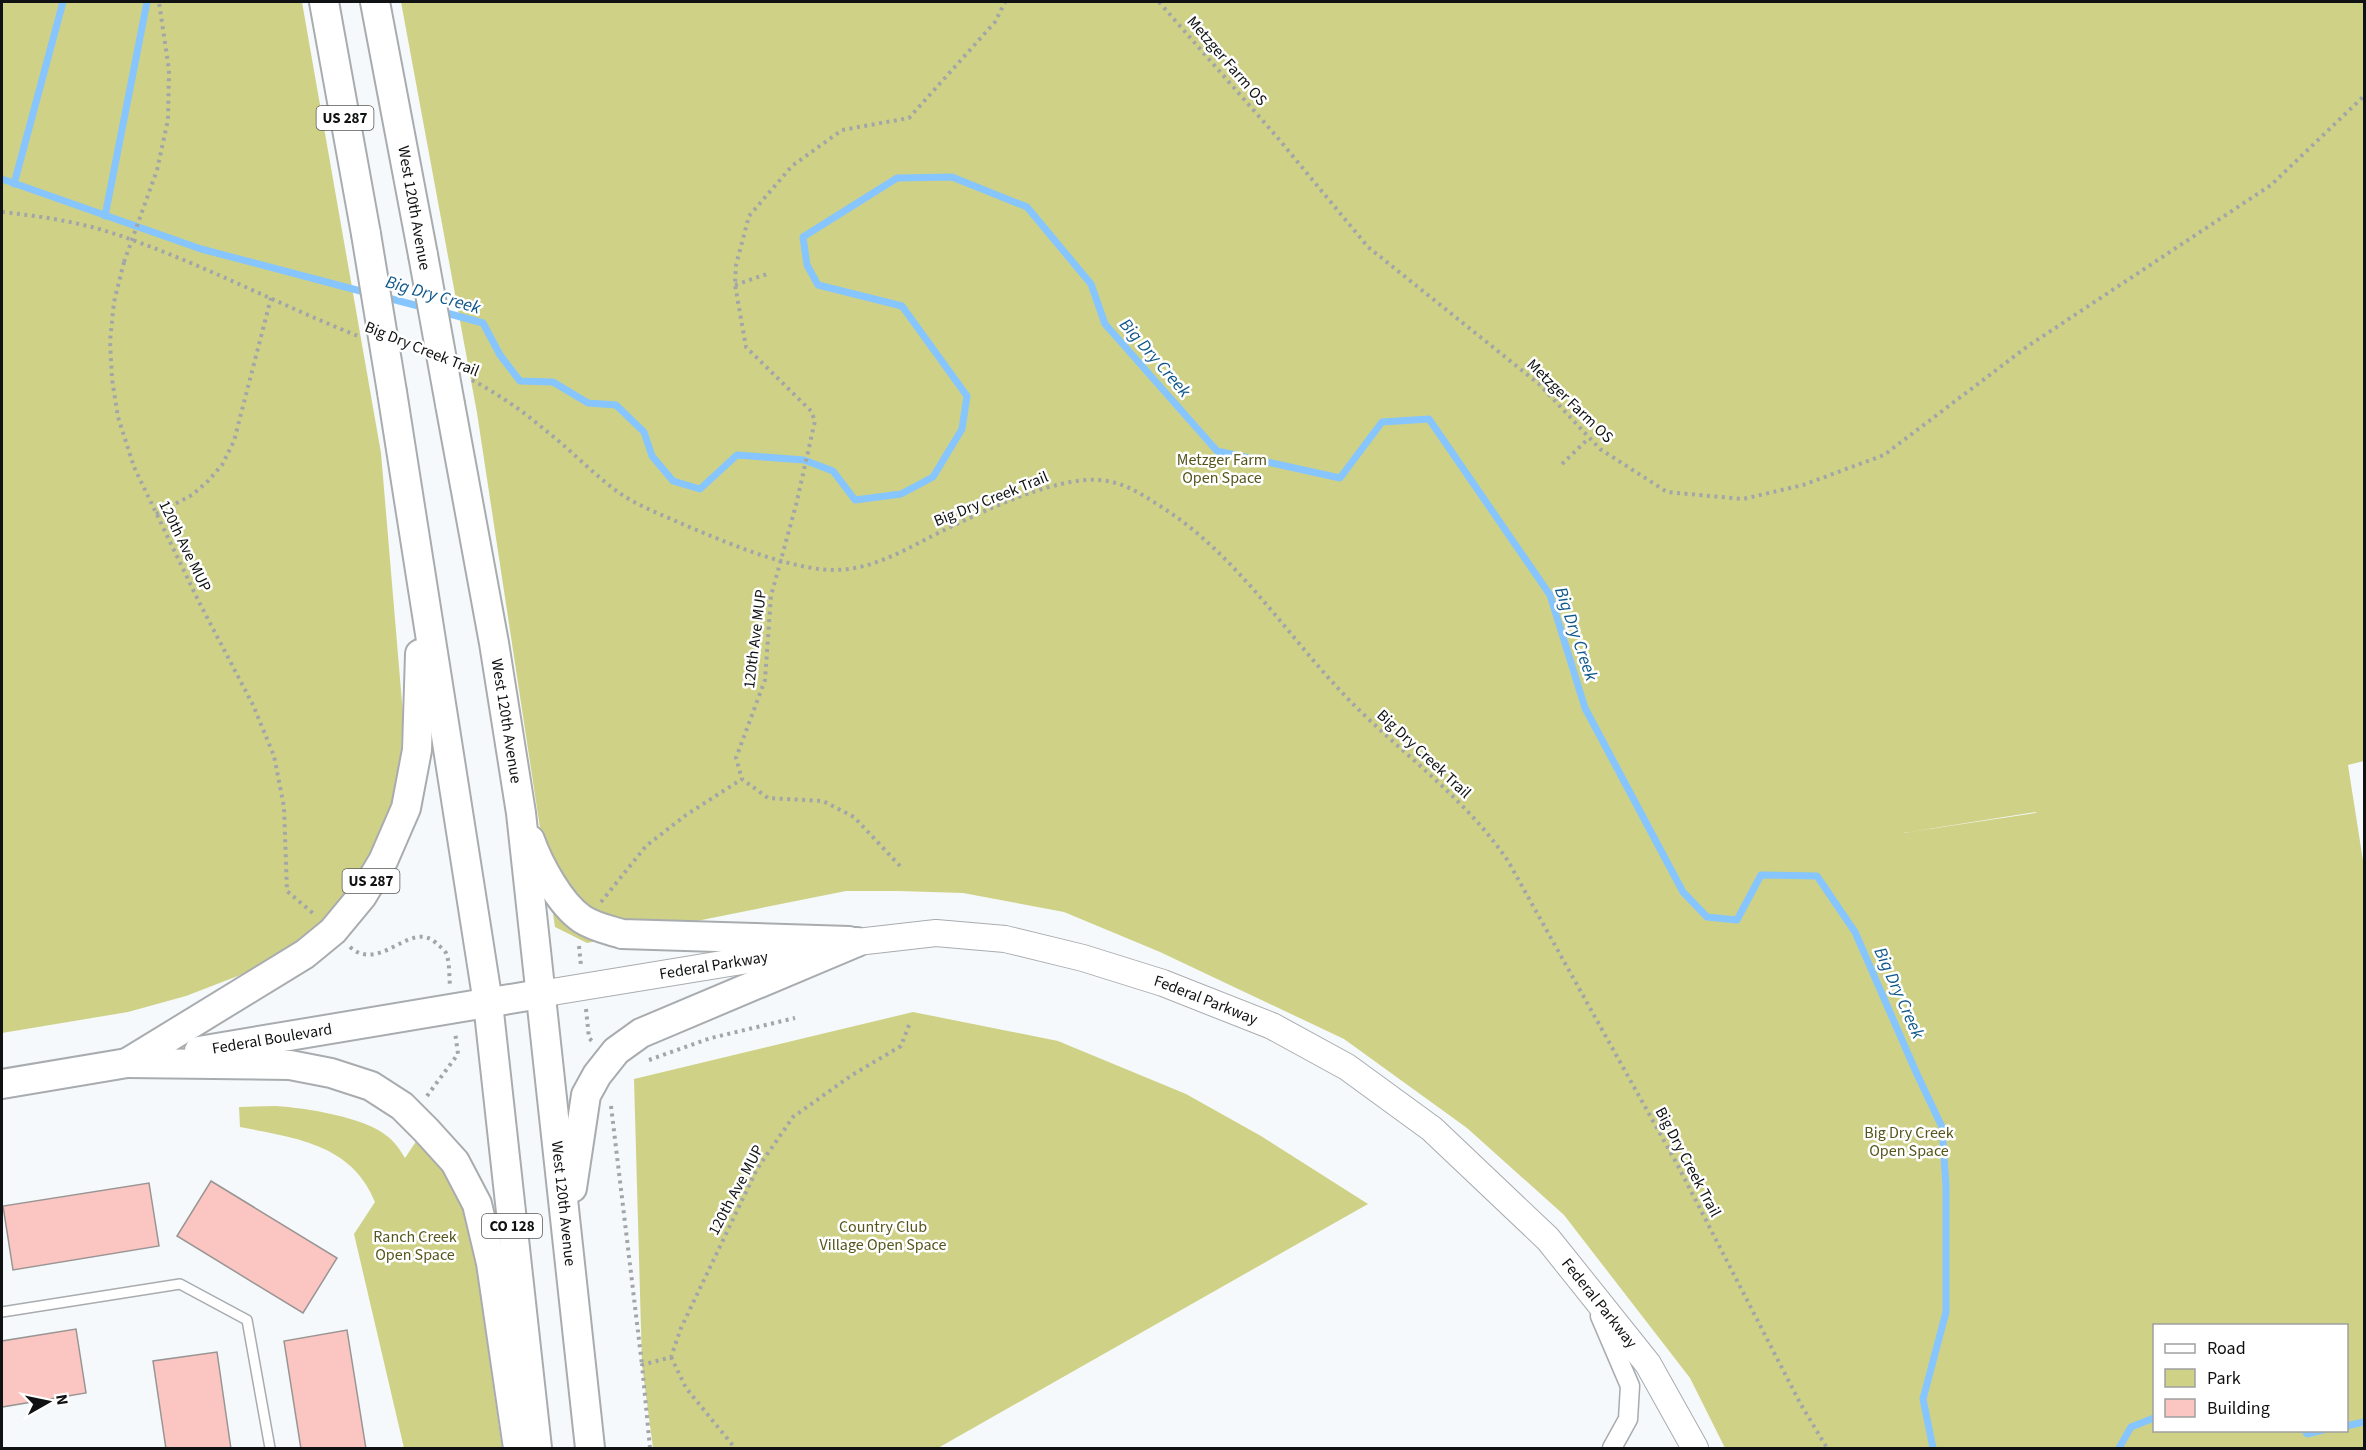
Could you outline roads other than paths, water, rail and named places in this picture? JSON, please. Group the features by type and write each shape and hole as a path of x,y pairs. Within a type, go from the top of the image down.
{"main road":[{"name":"US 287","path":"324,2 392,392 488,1003"},
{"name":"West 120th Avenue","path":"375,2 494,643 521,813 590,1449"},
{"name":"US 287","path":"127,1063 305,954 333,931 362,896 383,861 406,807 417,750 423,583"},
{"path":"521,813 535,855 563,900 580,917 600,927 622,934 857,942"},
{"name":"Federal Parkway","path":"540,994 857,942 936,933 1005,939 1083,958 1162,983 1272,1026 1347,1067 1432,1129 1548,1239 1648,1364 1695,1449"},
{"path":"566,1228 586,1095 597,1075 616,1051 641,1033 857,942"},
{"name":"Federal Boulevard","path":"2,1084 540,994"},
{"name":"CO 128","path":"488,1003 537,1449"},
{"path":"127,1063 290,1065 331,1073 371,1086 402,1106 420,1123 455,1162 477,1204 491,1263 518,1449"}],"street":[{"path":"1582,1280 1615,1348 1630,1386 1628,1419 1612,1449"}],"lane":[{"path":"2,1312 180,1284 247,1320 270,1449"}],"waterway":[{"path":"14,184 63,2"},
{"path":"105,216 147,2"},
{"name":"Big Dry Creek","path":"439,311 483,323 500,355 520,381 553,382 588,403 616,405 644,432 652,456 673,481 700,489 737,455 804,460 833,471 855,500 901,494 933,477 962,429 967,396 902,306 818,285 807,265 803,237 897,178 952,177 1027,207 1091,284 1105,324 1217,451 1340,478 1382,422 1429,419 1550,595 1585,708 1683,892 1707,917 1737,920 1761,875 1817,876 1855,932 1942,1127 1946,1186 1946,1312 1923,1399 1933,1448"},
{"name":"Big Dry Creek","path":"2,179 201,249 368,293"},
{"name":"Big Dry Creek","path":"384,297 426,308"},
{"name":"Big Dry Creek","path":"2119,1448 2131,1427 2153,1418"},
{"name":"Big Dry Creek","path":"2348,1426 2364,1422"},
{"name":"Big Dry Creek","path":"2306,1432 2307,1434 2315,1432"}],"park label":[{"name":"Metzger Farm Open Space","path":"1222,469"},
{"name":"Big Dry Creek Open Space","path":"1909,1142"},
{"name":"Country Club Village Open Space","path":"883,1236"},
{"name":"Ranch Creek Open Space","path":"415,1246"}]}
